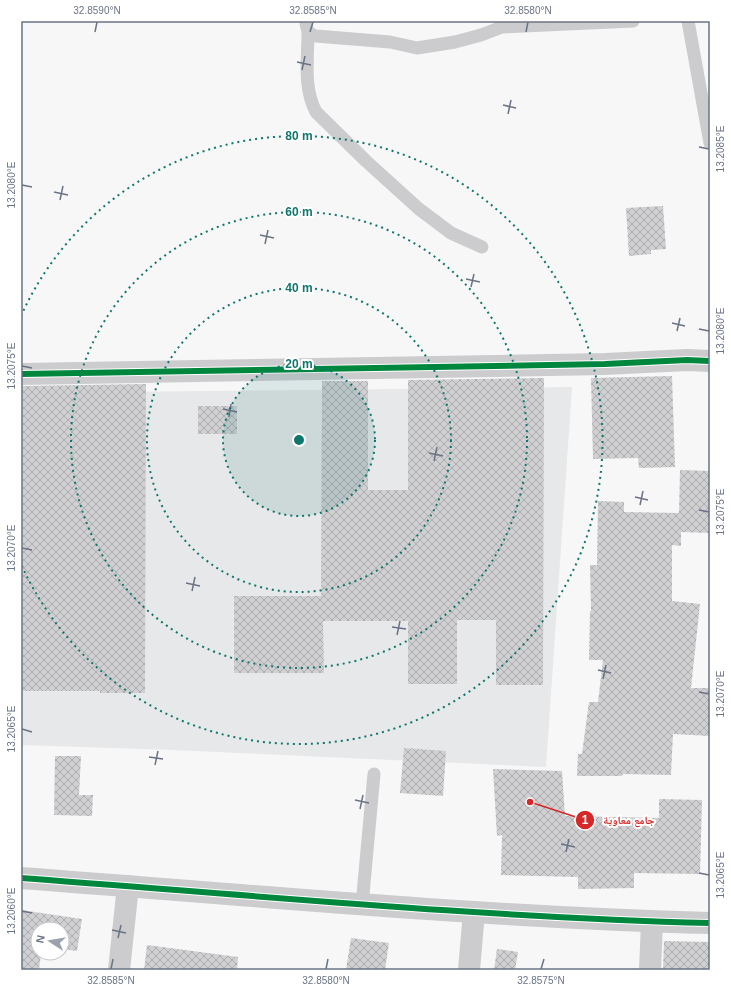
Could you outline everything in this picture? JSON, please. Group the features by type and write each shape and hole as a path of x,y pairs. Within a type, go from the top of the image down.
{"street":[{"path":"21,374 605,364 687,360 710,361"},
{"path":"21,878 362,905 710,924"},
{"path":"120,970 128,886"},
{"path":"469,970 474,912"},
{"path":"650,970 652,922"}],"lane":[{"path":"307,27 316,36 390,42 417,48 456,42 481,36 502,27 633,21"},
{"path":"688,21 710,143"},
{"path":"307,27 308,91 316,112 366,161 419,208 450,233 482,247"},
{"path":"362,905 374,774"}],"shaded area":[{"path":"572,387 546,767 173,750 21,745 21,393"}],"building":[{"path":"663,206 666,249 651,250 651,254 629,256 626,208"},
{"path":"672,376 675,467 639,468 638,458 593,459 591,378"},
{"path":"544,378 543,685 496,685 496,620 457,620 457,684 408,684 408,621 323,621 324,673 234,673 234,596 321,596 322,381 368,381 368,490 408,490 408,380"},
{"path":"146,384 145,693 100,693 100,691 21,691 21,386"},
{"path":"198,406 237,406 237,434 198,434"},
{"path":"680,470 710,471 710,533 681,532 681,546 672,545 672,601 700,604 691,688 710,688 710,736 673,734 671,775 623,774 622,776 577,776 578,754 582,754 589,702 598,702 603,660 589,660 591,611 590,565 597,565 598,501 624,502 624,512 679,513"},
{"path":"404,748 446,751 443,796 400,793"},
{"path":"55,756 81,756 79,795 93,795 92,816 54,815"},
{"path":"493,769 562,771 565,816 659,818 659,799 702,800 700,874 634,873 634,888 578,889 578,877 501,875 502,835 497,836"},
{"path":"21,910 82,919 77,951 70,950 70,921 30,921 30,961 40,961 39,970 21,970"},
{"path":"351,938 389,943 385,970 346,970"},
{"path":"664,941 710,942 710,970 663,970"},
{"path":"147,945 238,957 237,970 144,970"},
{"path":"497,949 518,952 515,970 494,970"}],"cycle path":[{"path":"21,374 605,364 687,360 710,361"},
{"path":"21,878 451,911 710,923"}],"place":[{"name":"جامع معاوية","path":"530,802"}]}
